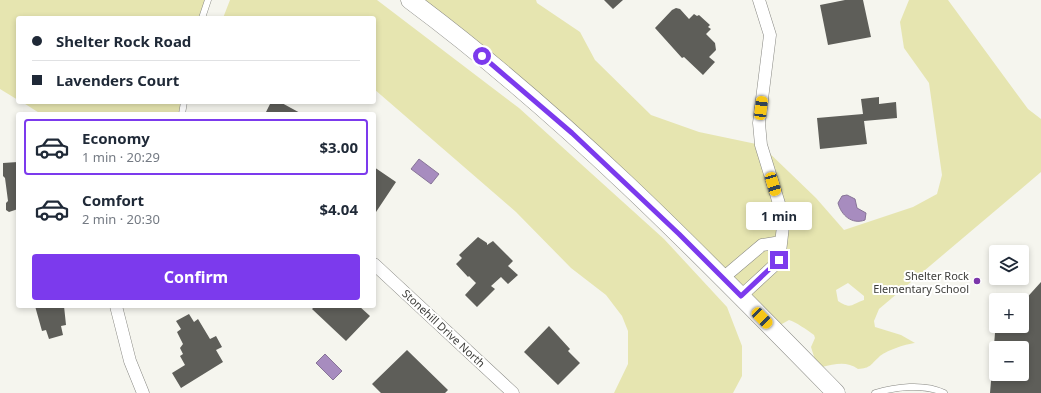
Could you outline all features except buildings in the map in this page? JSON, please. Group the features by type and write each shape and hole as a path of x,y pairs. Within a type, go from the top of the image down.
{"main road":[{"path":"410,0 459,37 572,133 724,278 836,393"}],"street":[{"path":"741,296 779,260 783,226 781,210 761,145 759,123 770,35 759,0"},
{"path":"724,278 762,245 781,242"},
{"name":"Stonehill Drive North","path":"376,266 513,393"},
{"path":"116,308 130,362 143,393"}],"lane":[{"path":"203,16 208,0"},
{"path":"875,393 892,388 936,389 944,393"}],"green space":[{"path":"0,0 208,0 203,16 16,16 16,99 0,89"},
{"path":"230,0 377,0 519,108 664,239 727,307 742,346 742,376 733,393 614,393 628,364 628,331 622,316 606,295 571,268 516,212 376,91 376,16 224,16"},
{"path":"410,0 536,0 537,3 580,32 595,60 651,115 699,132 761,145 816,198 844,230 913,207 937,194 942,175 929,83 904,48 900,22 909,0 948,0 1028,109 1041,119 1041,172 879,309 874,321 875,327 901,335 915,343 901,346 886,352 868,367 858,369 854,366 841,364 822,367 816,363 811,347 815,338 814,335 798,324 789,320 773,329 741,296","holes":["848,283 864,296 864,300 849,306 838,301 836,290"]},
{"path":"25,104 184,104 182,112 38,112"}],"shaded area":[{"path":"419,159 439,174 431,184 411,169"},
{"path":"847,195 855,199 857,208 866,213 865,220 856,221 844,215 838,203 842,196"},
{"path":"325,354 342,371 333,380 316,363"}],"place":[{"name":"Shelter Rock Elementary School","path":"977,281"}],"route":[{"path":"482,56 572,133 679,234 741,296 779,260"}]}
